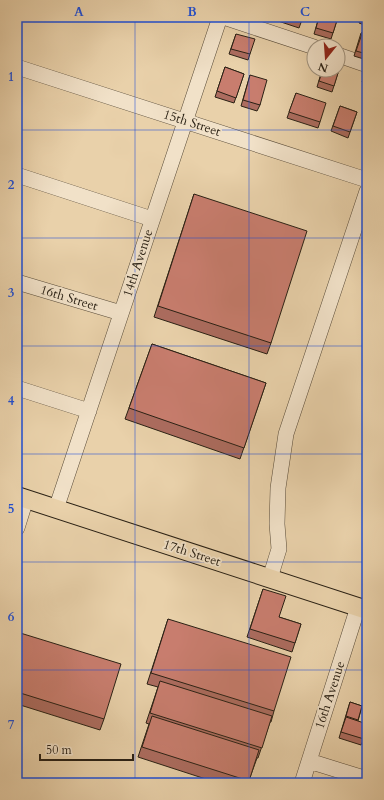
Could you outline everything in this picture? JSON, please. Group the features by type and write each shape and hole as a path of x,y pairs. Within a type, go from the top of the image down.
{"main road":[{"name":"17th Street","path":"22,497 363,608"}],"street":[{"name":"14th Avenue","path":"56,509 220,17"},
{"path":"224,17 306,44"},
{"path":"346,58 367,65"},
{"name":"15th Street","path":"17,67 367,180"},
{"path":"17,175 152,219"},
{"path":"270,578 280,549 277,524 278,488 286,434 367,191"},
{"name":"16th Street","path":"17,282 121,313"},
{"path":"17,388 89,411"},
{"path":"17,528 22,497"},
{"name":"16th Avenue","path":"302,783 363,608"},
{"path":"309,761 367,779"}],"building":[{"path":"286,17 303,17 301,22"},
{"path":"319,17 338,17 333,33 316,28"},
{"path":"364,28 367,29 367,54 356,51"},
{"path":"236,34 255,39 250,54 231,49"},
{"path":"225,67 244,74 236,98 217,91"},
{"path":"367,70 367,80 363,79"},
{"path":"250,75 267,80 260,105 243,100"},
{"path":"320,78 336,78 334,86 319,81"},
{"path":"296,93 326,103 320,122 289,112"},
{"path":"340,106 357,112 350,132 333,126"},
{"path":"194,194 307,231 271,343 158,306"},
{"path":"152,344 266,383 244,448 129,408"},
{"path":"263,589 286,596 279,617 301,624 295,643 250,629"},
{"path":"168,619 291,657 274,711 151,673"},
{"path":"17,632 121,664 104,719 17,692"},
{"path":"160,681 272,716 262,748 150,713"},
{"path":"350,702 362,706 358,720 346,716"},
{"path":"152,716 259,750 249,781 142,747"},
{"path":"346,717 367,724 364,739 341,732"}]}
